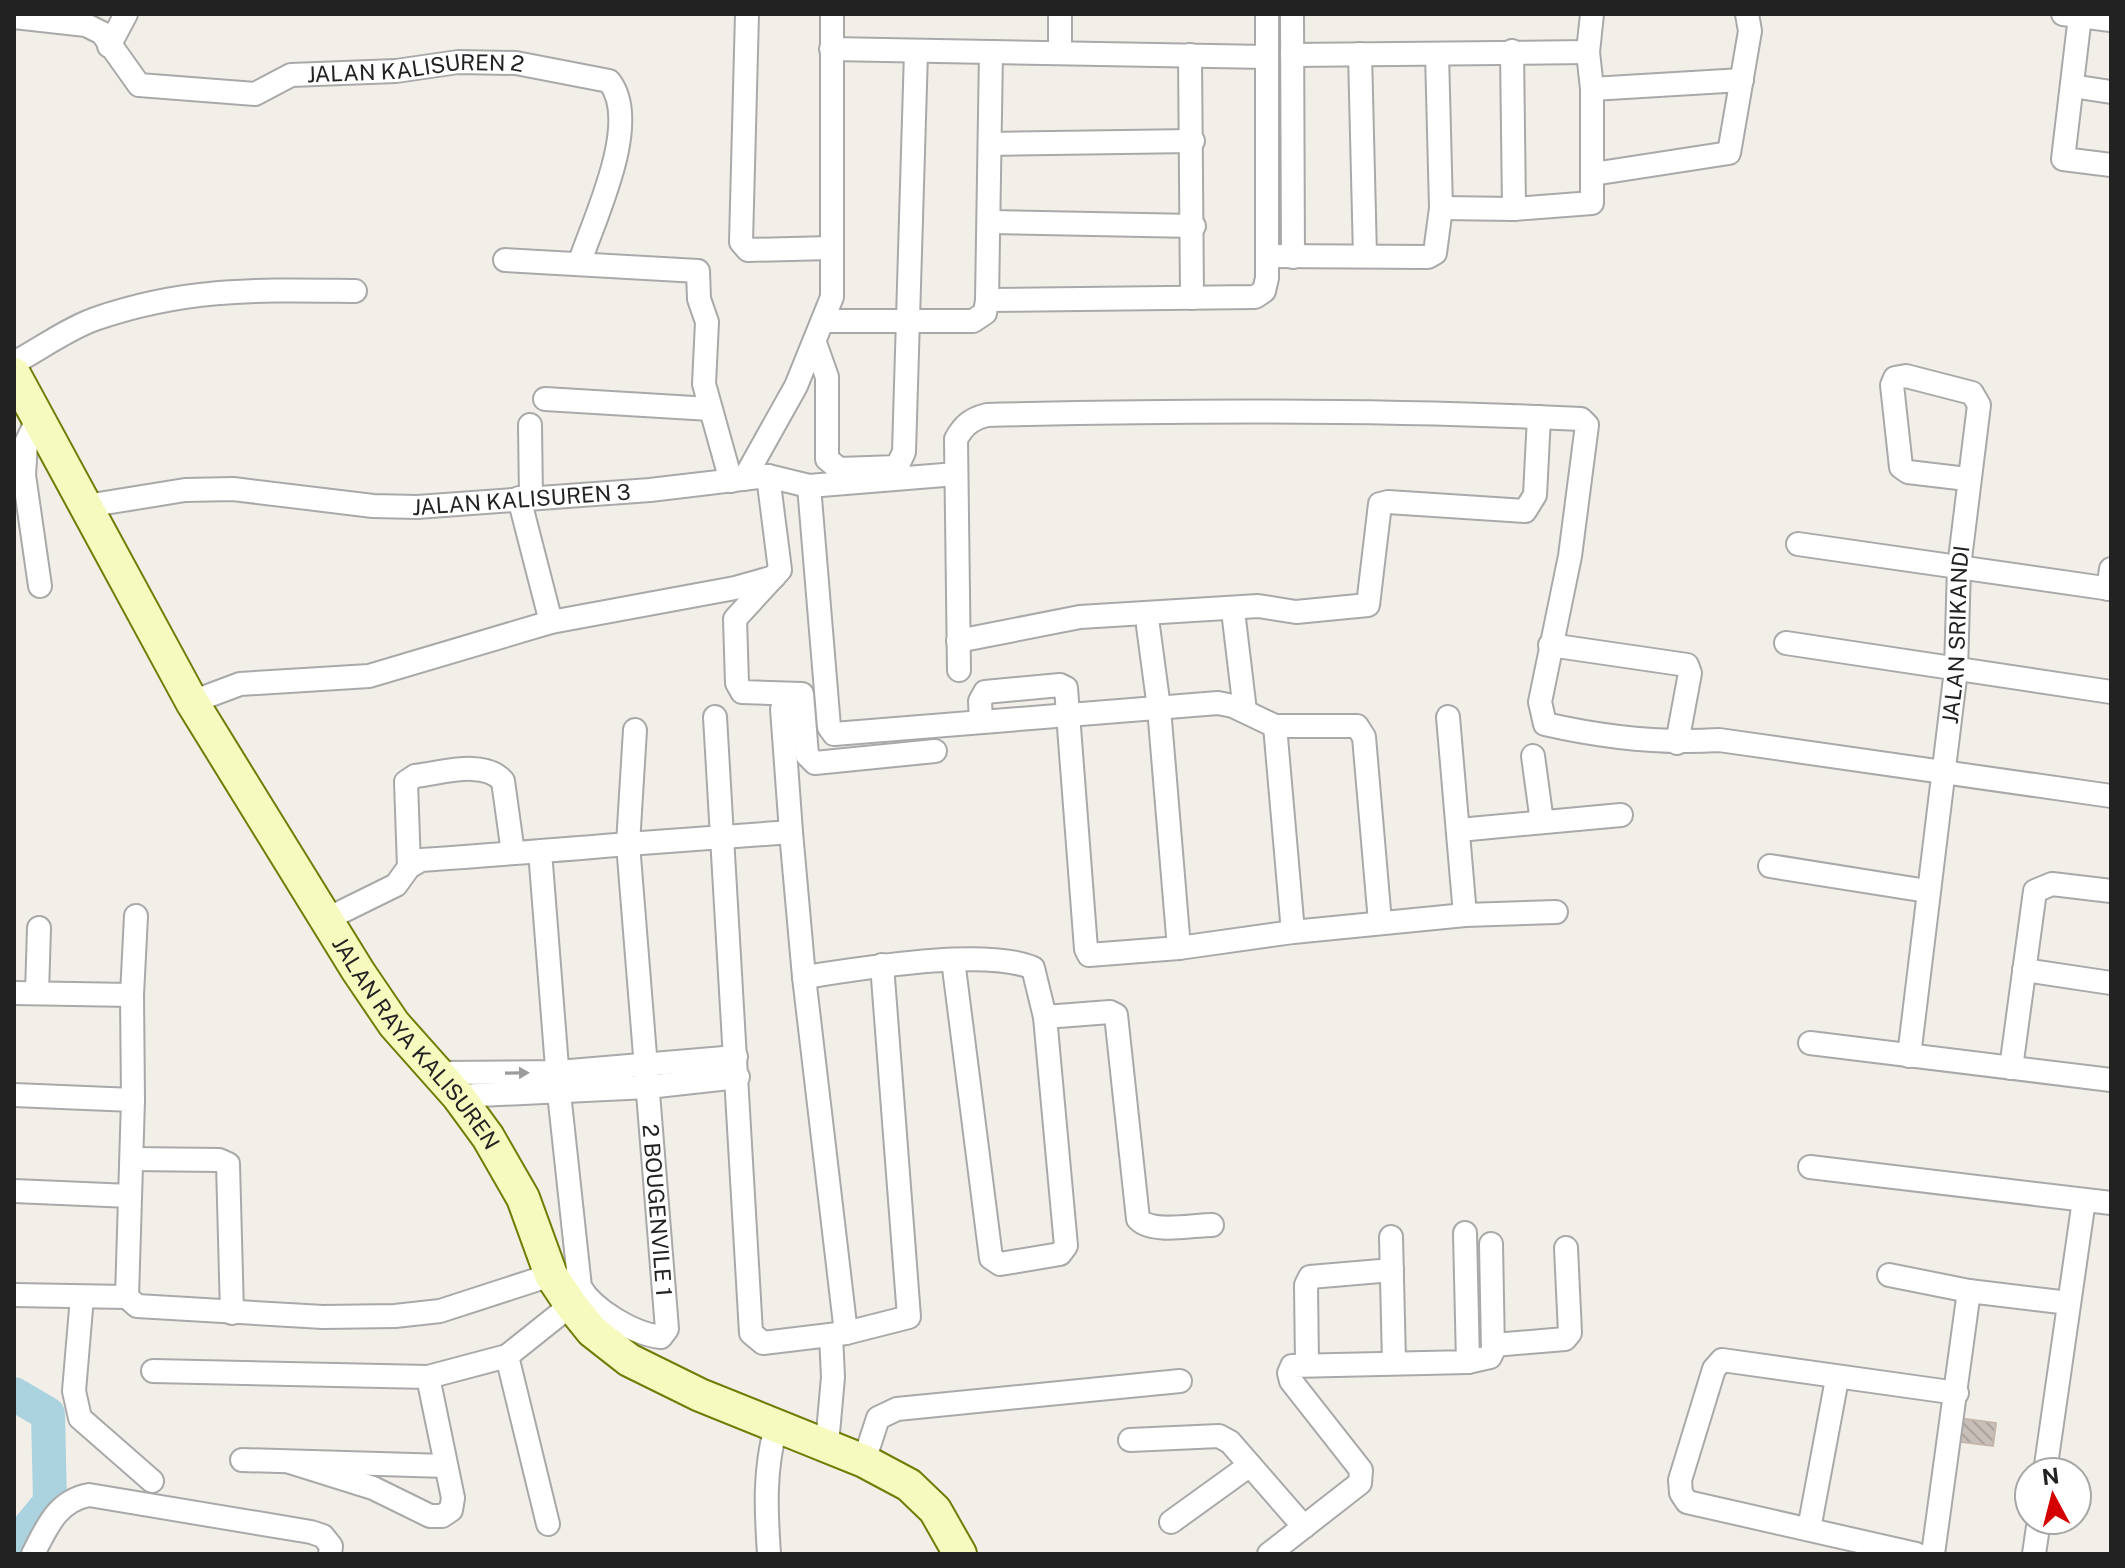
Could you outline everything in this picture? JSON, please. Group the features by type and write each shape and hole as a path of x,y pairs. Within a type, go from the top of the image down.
{"main road":[{"name":"JALAN RAYA KALISUREN","path":"14,374 192,702 394,1024 449,1085 488,1137 523,1198 551,1275 571,1305 592,1331 629,1360 776,1427 827,1444 909,1485 935,1510 960,1554"}],"street":[{"path":"109,46 126,14"},
{"path":"747,14 741,242 748,250 831,248"},
{"path":"738,480 796,386 825,321 832,297 832,14"},
{"path":"1060,14 1060,51"},
{"path":"1267,14 1280,257"},
{"path":"987,300 1255,297 1264,291 1280,257 1292,14"},
{"path":"1441,208 1514,209 1590,205 1593,174 1592,89 1588,52 1592,14"},
{"path":"1593,174 1729,153 1750,31 1747,14"},
{"path":"2111,20 2071,15 2072,86 2063,159 2111,165"},
{"name":"JALAN KALISUREN 2","path":"14,17 86,25 102,33 139,85 203,92 255,94 291,75 396,71 458,62 516,63 609,81 614,88 619,112 619,153 579,264"},
{"path":"831,49 1267,57"},
{"path":"1512,51 1514,209"},
{"path":"815,343 827,377 827,459 839,469 897,467 904,452 916,52"},
{"path":"825,321 973,321 985,313 991,52"},
{"path":"1292,55 1588,52"},
{"path":"1360,54 1365,256"},
{"path":"1280,257 1428,257 1435,253 1441,208 1437,54"},
{"path":"1190,55 1194,226 1192,298"},
{"path":"1592,89 1742,80"},
{"path":"2072,86 2111,92"},
{"path":"990,144 1193,141"},
{"path":"989,222 1194,226"},
{"path":"505,260 698,271 699,299 707,322 704,384 710,409 738,480"},
{"path":"14,363 92,320 157,302 218,291 355,291"},
{"name":"JALAN SRIKANDI","path":"1909,1056 1956,670 1959,567 1978,400 1972,393 1906,376 1895,378 1892,385 1900,465 1908,472 1967,479"},
{"path":"545,399 710,409"},
{"path":"959,670 956,439 962,427 987,415 1421,412 1581,419 1587,425 1570,556 1540,702 1545,724 1577,732 1677,743 1719,740 2111,796"},
{"path":"39,416 26,443 24,475 40,586"},
{"path":"958,641 1080,617 1258,606 1296,612 1368,605 1380,504 1525,511 1535,495 1539,417"},
{"path":"530,425 525,498 551,622"},
{"name":"JALAN KALISUREN 3","path":"86,506 185,490 233,489 373,506 417,507 768,476 809,486 956,474"},
{"path":"768,476 780,570 735,619 737,683 742,692 802,694 807,755 815,763 935,751"},
{"path":"809,486 829,727 834,734 1218,703 1245,711 1275,726 1352,724 1362,729 1380,922"},
{"path":"1798,544 1959,567 2110,582"},
{"path":"192,702 240,684 369,676 551,622 735,588 774,577"},
{"path":"1234,619 1245,711"},
{"path":"1148,626 1159,708 1179,948"},
{"path":"1786,643 2111,692"},
{"path":"1550,645 1687,665 1690,673 1677,743"},
{"path":"782,709 838,1335 827,1444"},
{"path":"1069,713 1086,949 1093,957 1380,922 1556,912"},
{"path":"715,717 751,1333 763,1343 838,1335 906,1320 910,1313 882,965"},
{"path":"1448,717 1465,915"},
{"path":"1275,726 1293,932"},
{"name":"2 BOUGENVILE 1","path":"559,1082 580,1287 588,1302 617,1318 654,1336 666,1334 628,844 635,730"},
{"path":"1533,756 1542,822"},
{"path":"409,867 405,795 406,782 415,776 482,768 496,772 503,781 513,853"},
{"path":"1459,830 1621,815"},
{"path":"327,919 396,885 409,867 421,860 791,832"},
{"path":"540,851 559,1082"},
{"path":"1770,866 1927,891"},
{"path":"2011,1068 2035,891 2052,884 2111,891"},
{"path":"127,1297 136,916"},
{"path":"37,993 39,928"},
{"path":"804,977 882,965 953,960 1022,963 1033,968 1045,1017 1066,1246 1060,1254 1000,1264 991,1258 953,960"},
{"path":"2024,970 2111,983"},
{"path":"14,993 132,995"},
{"path":"1045,1017 1110,1012 1116,1015 1138,1219 1144,1225 1156,1227 1212,1225"},
{"path":"1810,1043 2111,1080"},
{"path":"449,1085 559,1082 737,1067"},
{"path":"14,1095 133,1100"},
{"path":"132,1159 219,1160 228,1164 232,1313"},
{"path":"1810,1167 2111,1203"},
{"path":"14,1191 130,1196"},
{"path":"2047,1456 2084,1200"},
{"path":"1465,1233 1468,1362"},
{"path":"1391,1237 1394,1362"},
{"path":"1269,1554 1360,1483 1362,1476 1361,1470 1291,1381 1289,1373 1292,1366 1468,1362 1490,1357 1494,1345 1491,1244"},
{"path":"1494,1345 1565,1339 1570,1333 1566,1248"},
{"path":"1307,1364 1306,1285 1310,1277 1392,1270"},
{"path":"14,1295 127,1297 137,1306 323,1317 440,1311 551,1275"},
{"path":"1889,1275 1969,1291 2069,1303"},
{"path":"1933,1554 1969,1291"},
{"path":"82,1297 74,1391 80,1418 152,1481"},
{"path":"153,1371 428,1377 507,1356 571,1305"},
{"path":"507,1356 548,1524"},
{"path":"1916,1554 1687,1502 1681,1493 1680,1480 1716,1364 1738,1361 1837,1379 1957,1393"},
{"path":"290,1462 373,1488 430,1516 442,1516 451,1510 453,1498 428,1377"},
{"path":"1809,1529 1837,1379"},
{"path":"864,1461 878,1418 897,1409 1180,1381"},
{"path":"769,1554 765,1498 769,1452 776,1427"},
{"path":"1130,1440 1219,1436 1230,1442 1304,1527"},
{"path":"242,1460 446,1466"},
{"path":"1171,1522 1250,1465"},
{"path":"33,1554 62,1506 75,1498 89,1495 311,1532 323,1536 331,1546 330,1554"}],"building":[{"path":"1958,1418 1996,1423 1993,1446 1953,1441"}],"waterway":[{"path":"14,1394 48,1414 50,1502 14,1546"}]}
